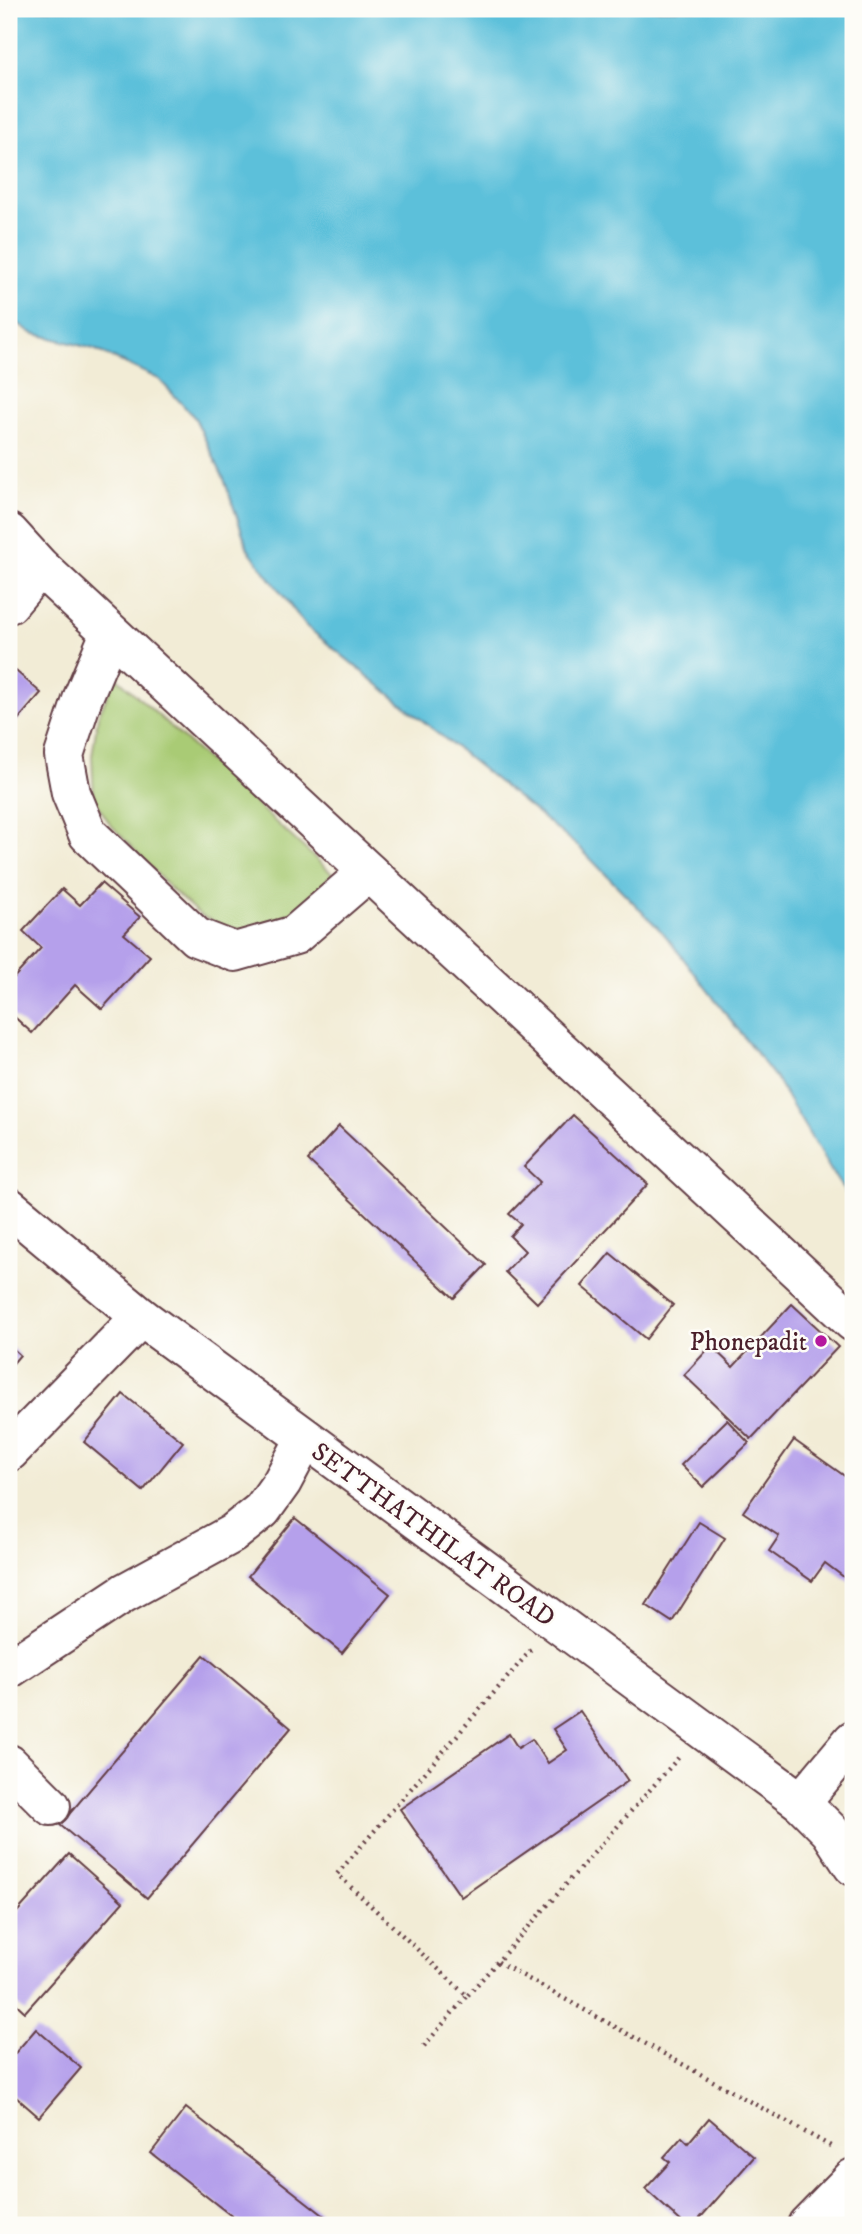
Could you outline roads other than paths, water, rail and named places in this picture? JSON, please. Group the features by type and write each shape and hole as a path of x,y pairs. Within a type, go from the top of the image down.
{"street":[{"path":"9,533 40,568 853,1322"},
{"path":"9,604 40,568"},
{"path":"110,633 83,697 64,755 71,793 88,834 196,937 235,952 295,935 368,872"},
{"name":"SETTHATHILAT ROAD","path":"9,1208 141,1317 801,1802 830,1831 853,1866"},
{"path":"9,1452 141,1317"},
{"path":"9,1669 124,1593 232,1534 262,1510 282,1482 305,1439"},
{"path":"801,1802 853,1740"},
{"path":"9,1764 51,1806"},
{"path":"807,2225 847,2165"}],"water":[{"path":"9,9 853,9 853,1204 777,1080 665,935 581,849 306,626 248,549 224,479 195,418 159,379 94,349 32,333 9,317"}],"place":[{"name":"Phonepadit","path":"821,1341"}]}
